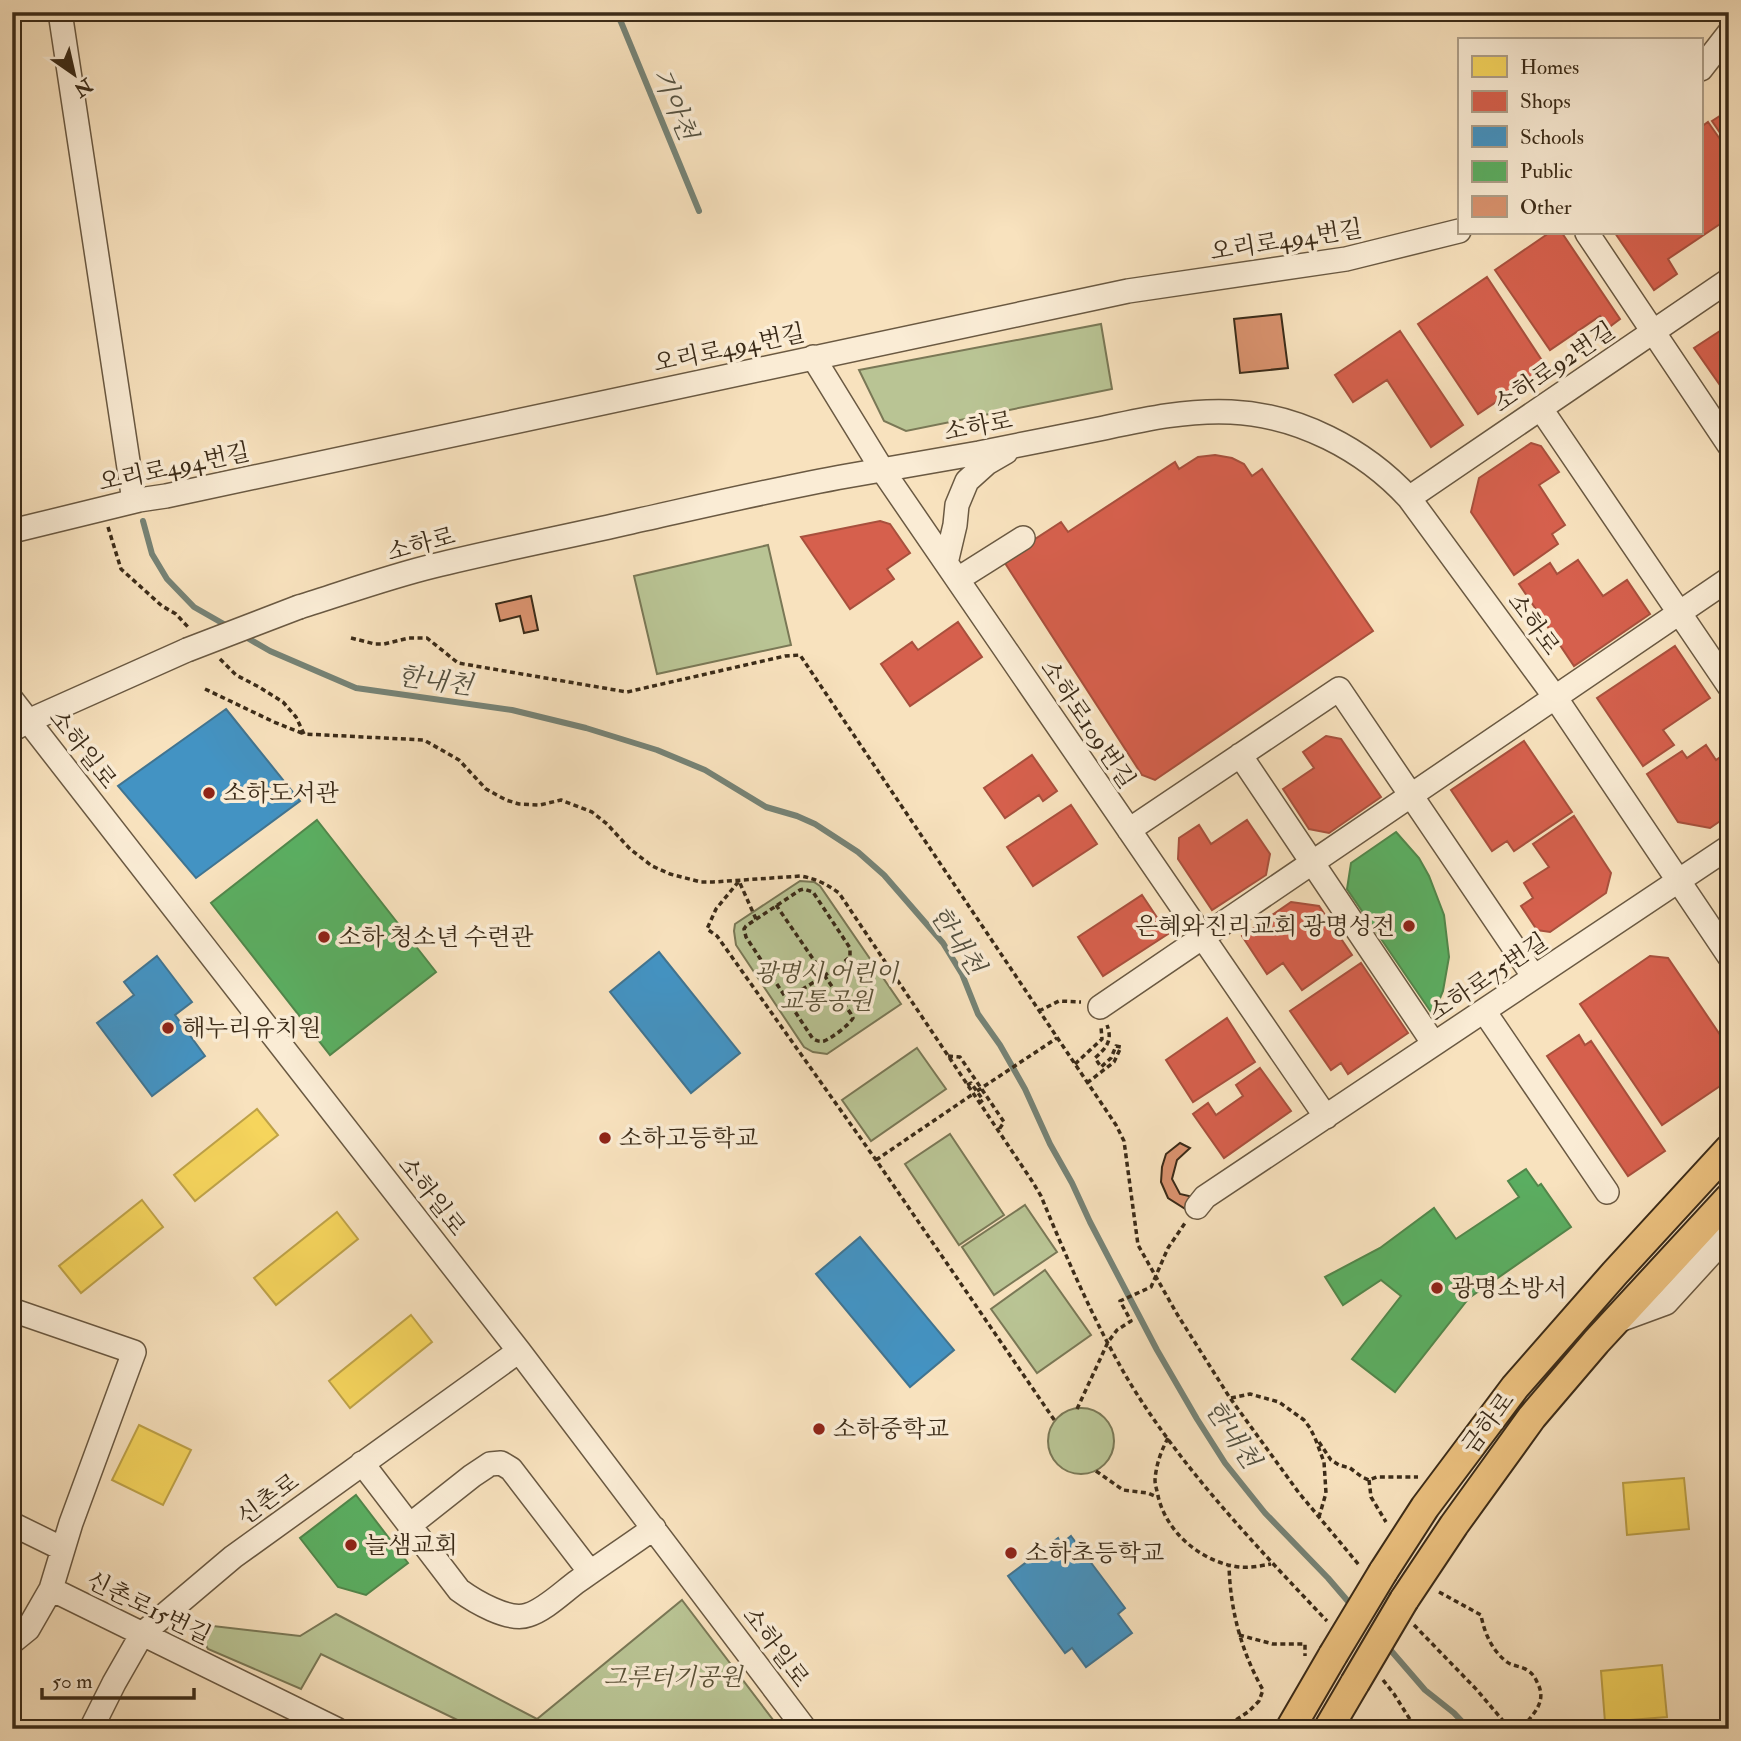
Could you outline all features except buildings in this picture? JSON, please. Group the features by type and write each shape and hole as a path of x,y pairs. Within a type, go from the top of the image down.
{"main road":[{"name":"금하로","path":"1290,1729 1333,1655 1375,1572 1515,1387 1729,1149"},
{"name":"금하로","path":"1328,1729 1368,1680 1454,1525 1532,1417 1614,1322 1729,1198"}],"street":[{"path":"60,12 136,500"},
{"path":"1702,68 1729,33"},
{"name":"오리로494번길","path":"12,531 136,500 166,496 1128,291 1346,259 1458,232"},
{"path":"1588,234 1729,445"},
{"name":"소하로92번길","path":"1409,498 1729,280"},
{"name":"소하로109번길","path":"813,357 883,471 1326,1116"},
{"path":"1541,408 1729,686"},
{"name":"소하로","path":"20,726 190,641 430,567 848,476 1017,446 1167,415 1204,411 1258,415 1322,435 1350,450 1375,466 1409,498 1555,697 1729,956"},
{"path":"1017,446 988,463 967,481 957,505 952,571 1023,538"},
{"path":"1100,1007 1729,579"},
{"path":"1129,830 1339,689 1534,977"},
{"name":"소하일로","path":"12,700 20,726 519,1351 805,1729"},
{"path":"1240,755 1434,1044"},
{"name":"소하로75번길","path":"1197,1207 1205,1197 1729,847"},
{"path":"1484,1011 1607,1192"},
{"path":"1614,1322 1666,1303 1729,1234"},
{"path":"12,1310 134,1352 71,1523 51,1589 27,1629 12,1642"},
{"name":"신촌로","path":"91,1729 142,1634 233,1557 519,1351"},
{"path":"362,1463 459,1590 475,1602 513,1615 527,1616 541,1608 654,1528"},
{"path":"410,1525 472,1476 490,1464 501,1463 511,1469 590,1572"},
{"path":"12,1524 63,1549"},
{"name":"신촌로15번길","path":"51,1589 332,1728"}],"path":[{"path":"102,509 121,569 162,606 176,614 190,641"},
{"path":"351,638 375,644 427,638 458,663 626,692 785,656 800,655 1116,1125 1124,1141 1138,1245 1177,1314 1230,1398 1299,1493 1319,1517 1375,1572"},
{"path":"218,658 236,675 282,702 296,716 304,734"},
{"path":"205,689 304,734 424,740 459,760 486,789 506,800 540,805 561,800 592,812 630,849 652,866 670,874 701,882 801,876 828,884 839,893 967,1086 977,1091"},
{"path":"739,881 757,919"},
{"path":"739,881 716,909 707,929 717,936 876,1160 1055,1421"},
{"path":"776,905 824,975 853,1018 826,1040 813,1039 746,937 746,926 776,905 800,890 808,890 813,892 850,948 850,957 824,975 787,999"},
{"path":"1039,1011 1059,1001 1082,1002 1100,1007"},
{"path":"1075,1064 1102,1039 1100,1007"},
{"path":"1087,1083 1114,1062 1121,1046 1116,1046 1111,1058 1101,1067 1096,1058 1107,1047 1109,1032 1100,1007"},
{"path":"876,1160 1057,1038"},
{"path":"948,1056 960,1057 977,1091 1004,1122 998,1131"},
{"path":"977,1091 979,1103 1041,1196 1093,1314 1131,1384 1190,1469 1329,1623"},
{"path":"1077,1409 1108,1342 1116,1330 1131,1321 1120,1301 1151,1287 1168,1248 1197,1207"},
{"path":"1230,1398 1250,1394 1279,1402 1304,1420 1331,1460 1369,1480 1377,1477 1418,1477"},
{"path":"1168,1438 1161,1452 1154,1482 1161,1510 1178,1534 1208,1558 1229,1565 1246,1567 1273,1563"},
{"path":"1315,1438 1324,1462 1326,1485 1319,1517"},
{"path":"1096,1471 1123,1490 1158,1497"},
{"path":"1369,1480 1371,1497 1387,1524"},
{"path":"1222,1729 1248,1712 1259,1701 1263,1690 1251,1669 1239,1635 1232,1604 1229,1565"},
{"path":"1439,1592 1481,1615 1487,1637 1499,1653 1508,1663 1530,1671 1536,1680 1541,1691 1541,1705 1521,1729"},
{"path":"1406,1609 1510,1729"},
{"path":"1239,1635 1273,1644 1305,1644 1305,1658"},
{"path":"1368,1680 1394,1694 1416,1729"}],"green space":[{"path":"1101,324 1112,389 906,431 884,421 859,370"},
{"path":"768,545 791,645 657,674 634,576"},
{"name":"광명시 어린이 교통공원","path":"800,881 814,882 820,886 901,1004 827,1054 813,1052 804,1047 736,945 735,924"},
{"path":"917,1048 946,1089 871,1141 842,1100"},
{"path":"950,1134 1004,1215 959,1245 905,1164"},
{"path":"1025,1205 1057,1252 994,1295 962,1247"},
{"path":"1045,1270 1091,1335 1037,1373 991,1309"},
{"path":"1081,1408 1094,1411 1104,1418 1111,1428 1114,1441 1111,1454 1104,1464 1094,1471 1081,1474 1068,1471 1058,1464 1051,1454 1048,1441 1051,1428 1058,1418 1068,1411"},
{"name":"그루터기공원","path":"682,1600 780,1729 476,1729 321,1654 301,1689 208,1649 203,1632 213,1626 300,1636 336,1614 537,1719"}],"waterway":[{"name":"기아천","path":"615,12 699,211"},
{"name":"한내천","path":"143,521 152,554 167,579 194,607 229,627"},
{"name":"한내천","path":"244,636 270,651 356,688 512,710 586,728 657,750 705,770 766,807 815,824 858,852 884,875 943,943 962,974 978,1014 1000,1045 1025,1089 1050,1144 1157,1350 1225,1463 1265,1513 1352,1606"},
{"name":"한내천","path":"1387,1646 1425,1690 1469,1729"}],"place":[{"name":"소하도서관","path":"209,793"},
{"name":"은혜와진리교회 광명성전","path":"1409,926"},
{"name":"소하 청소년 수련관","path":"324,937"},
{"name":"해누리유치원","path":"168,1028"},
{"name":"소하고등학교","path":"605,1138"},
{"name":"광명소방서","path":"1437,1288"},
{"name":"소하중학교","path":"819,1429"},
{"name":"늘샘교회","path":"351,1545"},
{"name":"소하초등학교","path":"1011,1553"}]}
